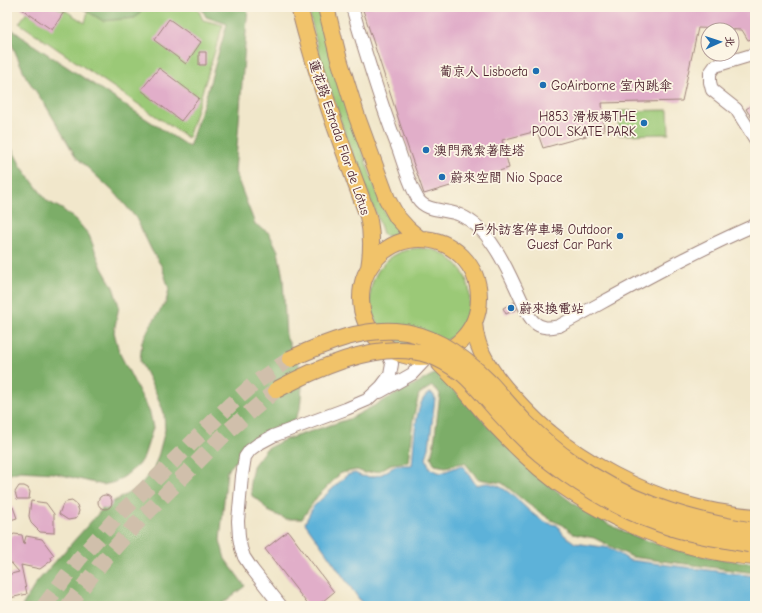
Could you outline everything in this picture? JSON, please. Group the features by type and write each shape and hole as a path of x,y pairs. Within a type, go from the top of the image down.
{"main road":[{"name":"蓮花路 Estrada Flor de Lótus","path":"299,7 309,48 338,139 369,222 371,242 369,268"},
{"name":"蓮花路 Estrada Flor de Lótus","path":"326,7 340,64 387,199 397,216 407,228 420,239"},
{"path":"420,239 438,242 454,250 467,263 476,279 479,297 477,315 474,323 462,340 441,354 428,357 394,353 385,347 375,337 364,319 360,296 369,268 374,260 391,246 404,241 420,239"},
{"path":"474,323 476,339 481,352 493,372 506,389 550,434 608,473 684,504 753,537"},
{"path":"290,359 316,347 357,334 398,330 427,337 445,346 458,355 490,383 526,423 546,441 597,478 639,500 665,510 753,537"},
{"path":"276,390 328,364 363,354 382,351 401,351 418,352 429,355 446,363 464,375 538,452 583,485 630,512 658,524 699,535 753,537"},
{"path":"428,357 440,364 452,374 495,424 524,454 553,479 586,502 617,518 670,538 704,548 753,537"}],"street":[{"path":"352,7 382,105 406,172 419,200 428,207 459,214 484,233 502,259 531,319 540,326 546,328 559,326 740,231 755,225"},
{"path":"755,54 715,66 710,73 712,90 736,109 755,139"},
{"path":"740,231 755,218"},
{"path":"367,400 381,387 390,375 392,364 385,347"},
{"path":"281,606 252,569 244,557 241,548 238,521 245,457 254,447 273,436 367,400 412,374 428,357"}],"green space":[{"path":"31,7 60,7 85,23 89,7 197,7 203,20 223,25 188,138 19,23"},
{"path":"80,7 145,7 135,18 103,21"},
{"path":"201,7 248,7 235,172 255,224 269,233 278,251 283,278 286,337 297,358 303,377 300,409 291,427 252,443 227,471 220,540 225,559 245,586 219,606 22,606 37,582 105,506 138,488 154,468 165,430 164,413 140,361 142,342 150,326 166,302 169,289 162,267 152,251 136,218 117,195 76,157 46,106 26,77 10,40 9,27 26,40 189,147 227,24 206,17"},
{"path":"308,7 318,7 322,25 367,165 386,216 402,234 401,235 387,236 383,234 342,125 320,57"},
{"name":"H853 滑板場THE POOL SKATE PARK","path":"668,110 669,134 619,135 618,111"},
{"path":"7,139 21,166 47,201 62,209 76,220 89,235 102,268 113,287 119,306 114,332 119,352 150,413 153,428 144,456 138,465 115,482 103,485 54,473 20,471 7,475"},
{"path":"420,248 430,249 448,256 462,270 469,288 469,308 462,326 448,340 430,347 420,348 410,347 392,340 378,326 371,308 370,298 371,288 378,270 392,256 410,249"},
{"path":"436,373 539,476 577,506 618,529 663,546 708,557 755,563 755,573 632,557 594,538 573,534 563,525 551,520 528,504 502,483 478,479 465,463 446,467 435,465 431,457 440,394 432,386 419,394 413,419 408,462 391,464 379,471 365,473 357,470 341,473 317,497 302,519 286,519 268,511 260,501 252,496 250,482 253,466 266,449 284,440 349,419"}],"water":[{"path":"430,393 433,394 435,398 429,448 426,458 430,469 441,473 459,466 464,467 476,485 488,483 501,487 539,518 548,523 557,525 564,535 575,543 610,548 629,560 755,576 755,606 364,606 305,523 313,507 347,475 355,473 361,476 371,477 382,474 397,465 412,465 414,437 418,414 425,397"}],"building":[{"path":"19,7 56,7 64,12 52,30"},
{"name":"葡京人 Lisboeta","path":"362,7 755,7 755,38 748,40 742,30 740,30 740,22 700,22 700,28 698,28 682,101 602,103 604,131 543,148 537,131 502,140 509,168 424,194"},
{"path":"169,19 201,42 186,64 154,40"},
{"path":"199,52 206,52 206,65 199,65"},
{"path":"159,68 199,98 181,121 141,90"},
{"path":"752,105 755,109 755,123 746,109"},
{"name":"蔚來換電站","path":"514,302 517,309 506,314 503,308"},
{"path":"19,486 28,488 30,492 29,499 17,499 15,492"},
{"path":"102,495 108,495 112,499 112,505 108,509 102,509 98,505 98,499"},
{"path":"31,501 46,503 54,514 54,533 40,532 31,523 29,516"},
{"path":"72,501 77,505 79,511 77,517 68,520 59,514 63,504"},
{"path":"13,507 17,518 7,521 7,509"},
{"path":"288,531 334,592 317,606 309,606 265,549"},
{"path":"14,534 22,535 24,544 26,536 42,539 54,555 51,557 52,560 40,569 21,565 27,594 10,598 7,585 7,575 19,572 7,558 7,539"}],"tunnel":[{"path":"44,606 79,559 117,517 231,404 255,383 290,359"},
{"path":"68,606 103,561 134,526 228,431 276,390"}],"place":[{"name":"葡京人 Lisboeta","path":"536,71"},
{"name":"GoAirborne 室内跳傘","path":"543,85"},
{"name":"H853 滑板場THE POOL SKATE PARK","path":"644,123"},
{"name":"澳門飛索著陸塔","path":"426,150"},
{"name":"蔚來空間 Nio Space","path":"442,177"},
{"name":"戶外訪客停車場 Outdoor Guest Car Park","path":"620,236"},
{"name":"蔚來換電站","path":"511,308"}]}
